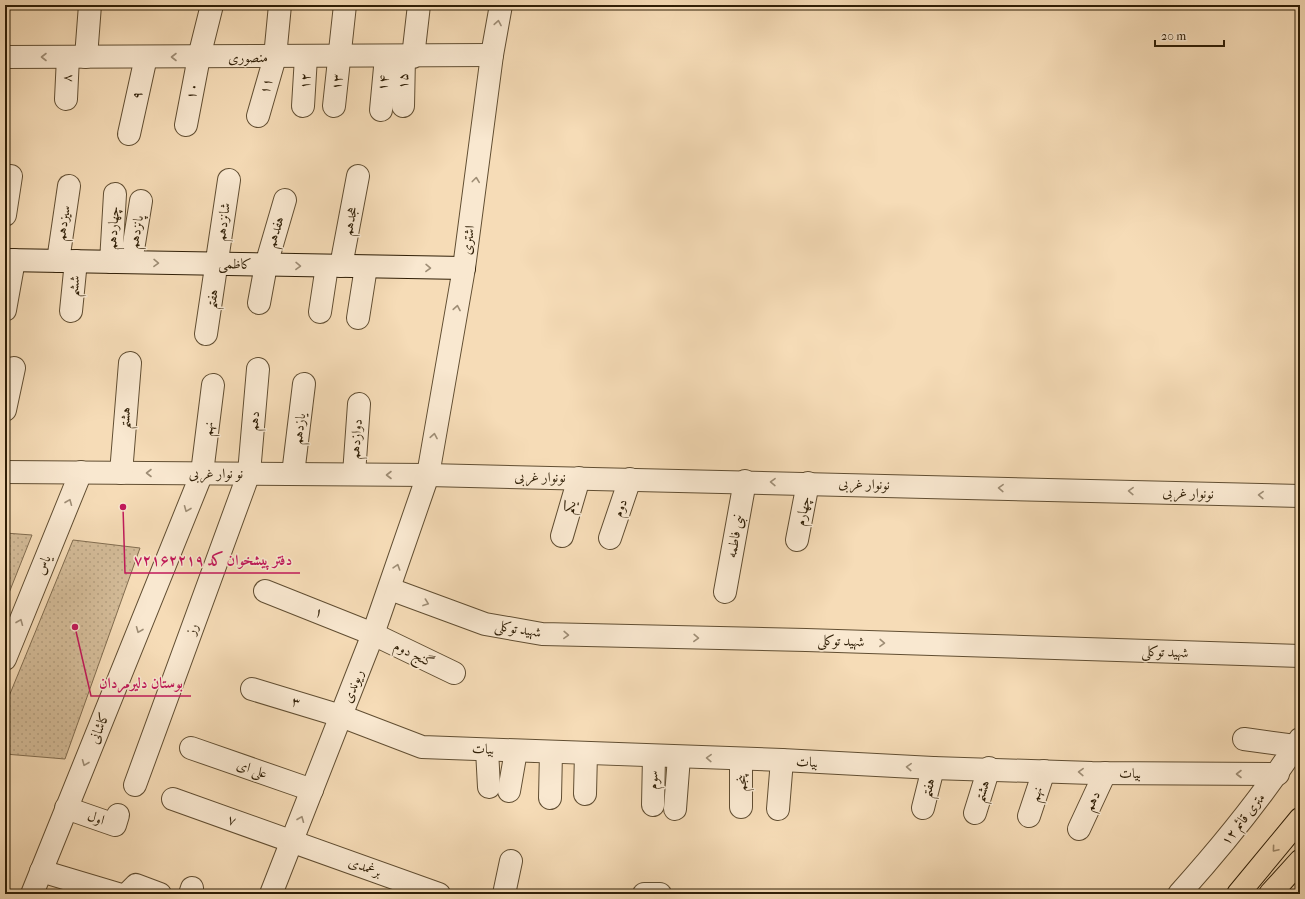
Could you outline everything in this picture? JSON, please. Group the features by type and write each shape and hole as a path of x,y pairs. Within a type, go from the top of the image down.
{"main road":[{"path":"1238,894 1300,819"},
{"path":"1270,894 1300,861"}],"street":[{"name":"۸","path":"66,99 90,5"},
{"name":"۱۰","path":"186,125 199,57 212,5"},
{"name":"۱۱","path":"258,116 274,57 280,5"},
{"name":"۱۳","path":"334,106 345,5"},
{"path":"401,57 419,5"},
{"name":"اشتری","path":"428,475 464,268 492,55 501,5"},
{"name":"منصوری","path":"5,57 401,57 492,55"},
{"name":"۹","path":"129,134 146,57"},
{"name":"۱۲","path":"303,106 306,57"},
{"name":"۱۵","path":"401,57 403,106"},
{"name":"۱۴","path":"381,110 401,57"},
{"path":"5,215 11,176"},
{"name":"هجدهم","path":"334,266 358,176"},
{"name":"شانزدهم","path":"217,264 229,180"},
{"name":"سیزدهم","path":"67,261 69,186"},
{"name":"چهاردهم","path":"115,194 121,262"},
{"name":"هفدهم","path":"266,265 285,200"},
{"name":"پانزدهم","path":"121,262 141,201"},
{"path":"5,310 9,260"},
{"name":"کاظمی","path":"9,260 464,268"},
{"name":"ششم","path":"67,261 71,311"},
{"name":"هفتم","path":"206,334 217,264"},
{"path":"259,303 266,265"},
{"path":"320,312 334,266"},
{"path":"358,318 366,267"},
{"name":"هشتم","path":"121,473 130,364"},
{"path":"5,410 14,368"},
{"name":"دهم","path":"249,473 258,369"},
{"name":"نهم","path":"202,473 214,384"},
{"name":"یازدهم","path":"293,474 304,384"},
{"name":"دوازدهم","path":"354,474 358,404"},
{"name":"نو نوار غربی","path":"5,472 428,475"},
{"name":"یاس","path":"5,659 81,472"},
{"name":"کاشانی","path":"32,894 202,473"},
{"name":"رز","path":"135,785 249,473"},
{"name":"نونوار غربی","path":"428,475 808,482 1300,496"},
{"name":"ریوندی","path":"271,894 374,634 428,475"},
{"name":"یکم","path":"562,536 579,478"},
{"name":"دوم","path":"610,538 630,479"},
{"name":"نبی فاطمه","path":"725,592 745,481"},
{"name":"چهارم","path":"797,540 808,482"},
{"name":"شهید توکلی","path":"390,589 485,624 542,634 806,640 1300,656"},
{"name":"۱","path":"265,591 374,634"},
{"name":"گنج دوم","path":"374,634 454,673"},
{"name":"۳","path":"252,689 341,716"},
{"name":"بیات","path":"341,716 422,747 782,760 933,768 989,768 1105,773 1278,774"},
{"path":"1244,739 1298,743"},
{"name":"۱۲ متری قائم","path":"1179,894 1219,849 1278,774 1298,743"},
{"name":"علی ای","path":"191,748 312,790"},
{"path":"487,750 499,789 516,750"},
{"path":"550,798 551,752"},
{"path":"585,794 586,753"},
{"name":"سوم","path":"653,805 654,756"},
{"path":"674,808 679,756"},
{"name":"پنجم","path":"741,759 741,807"},
{"path":"778,809 782,760"},
{"name":"هفتم","path":"923,808 933,768"},
{"name":"هشتم","path":"975,813 989,768"},
{"name":"نهم","path":"1029,816 1044,771"},
{"name":"دهم","path":"1079,829 1105,773"},
{"name":"۷","path":"173,800 292,841"},
{"name":"اول","path":"66,808 115,825 118,815"},
{"name":"برغمدی","path":"292,841 439,894"},
{"path":"504,894 511,861"},
{"path":"41,871 118,894"},
{"path":"127,894 136,885 160,894"},
{"path":"644,894 660,894"}],"shaded area":[{"path":"5,533 32,535 5,603"},
{"path":"73,540 140,548 65,759 5,754 5,706"}],"place":[{"name":"دفتر پیشخوان کد ۷۲۱۶۲۲۱۹","path":"123,507"},
{"name":"بوستان دلیرمردان","path":"75,627"}]}
